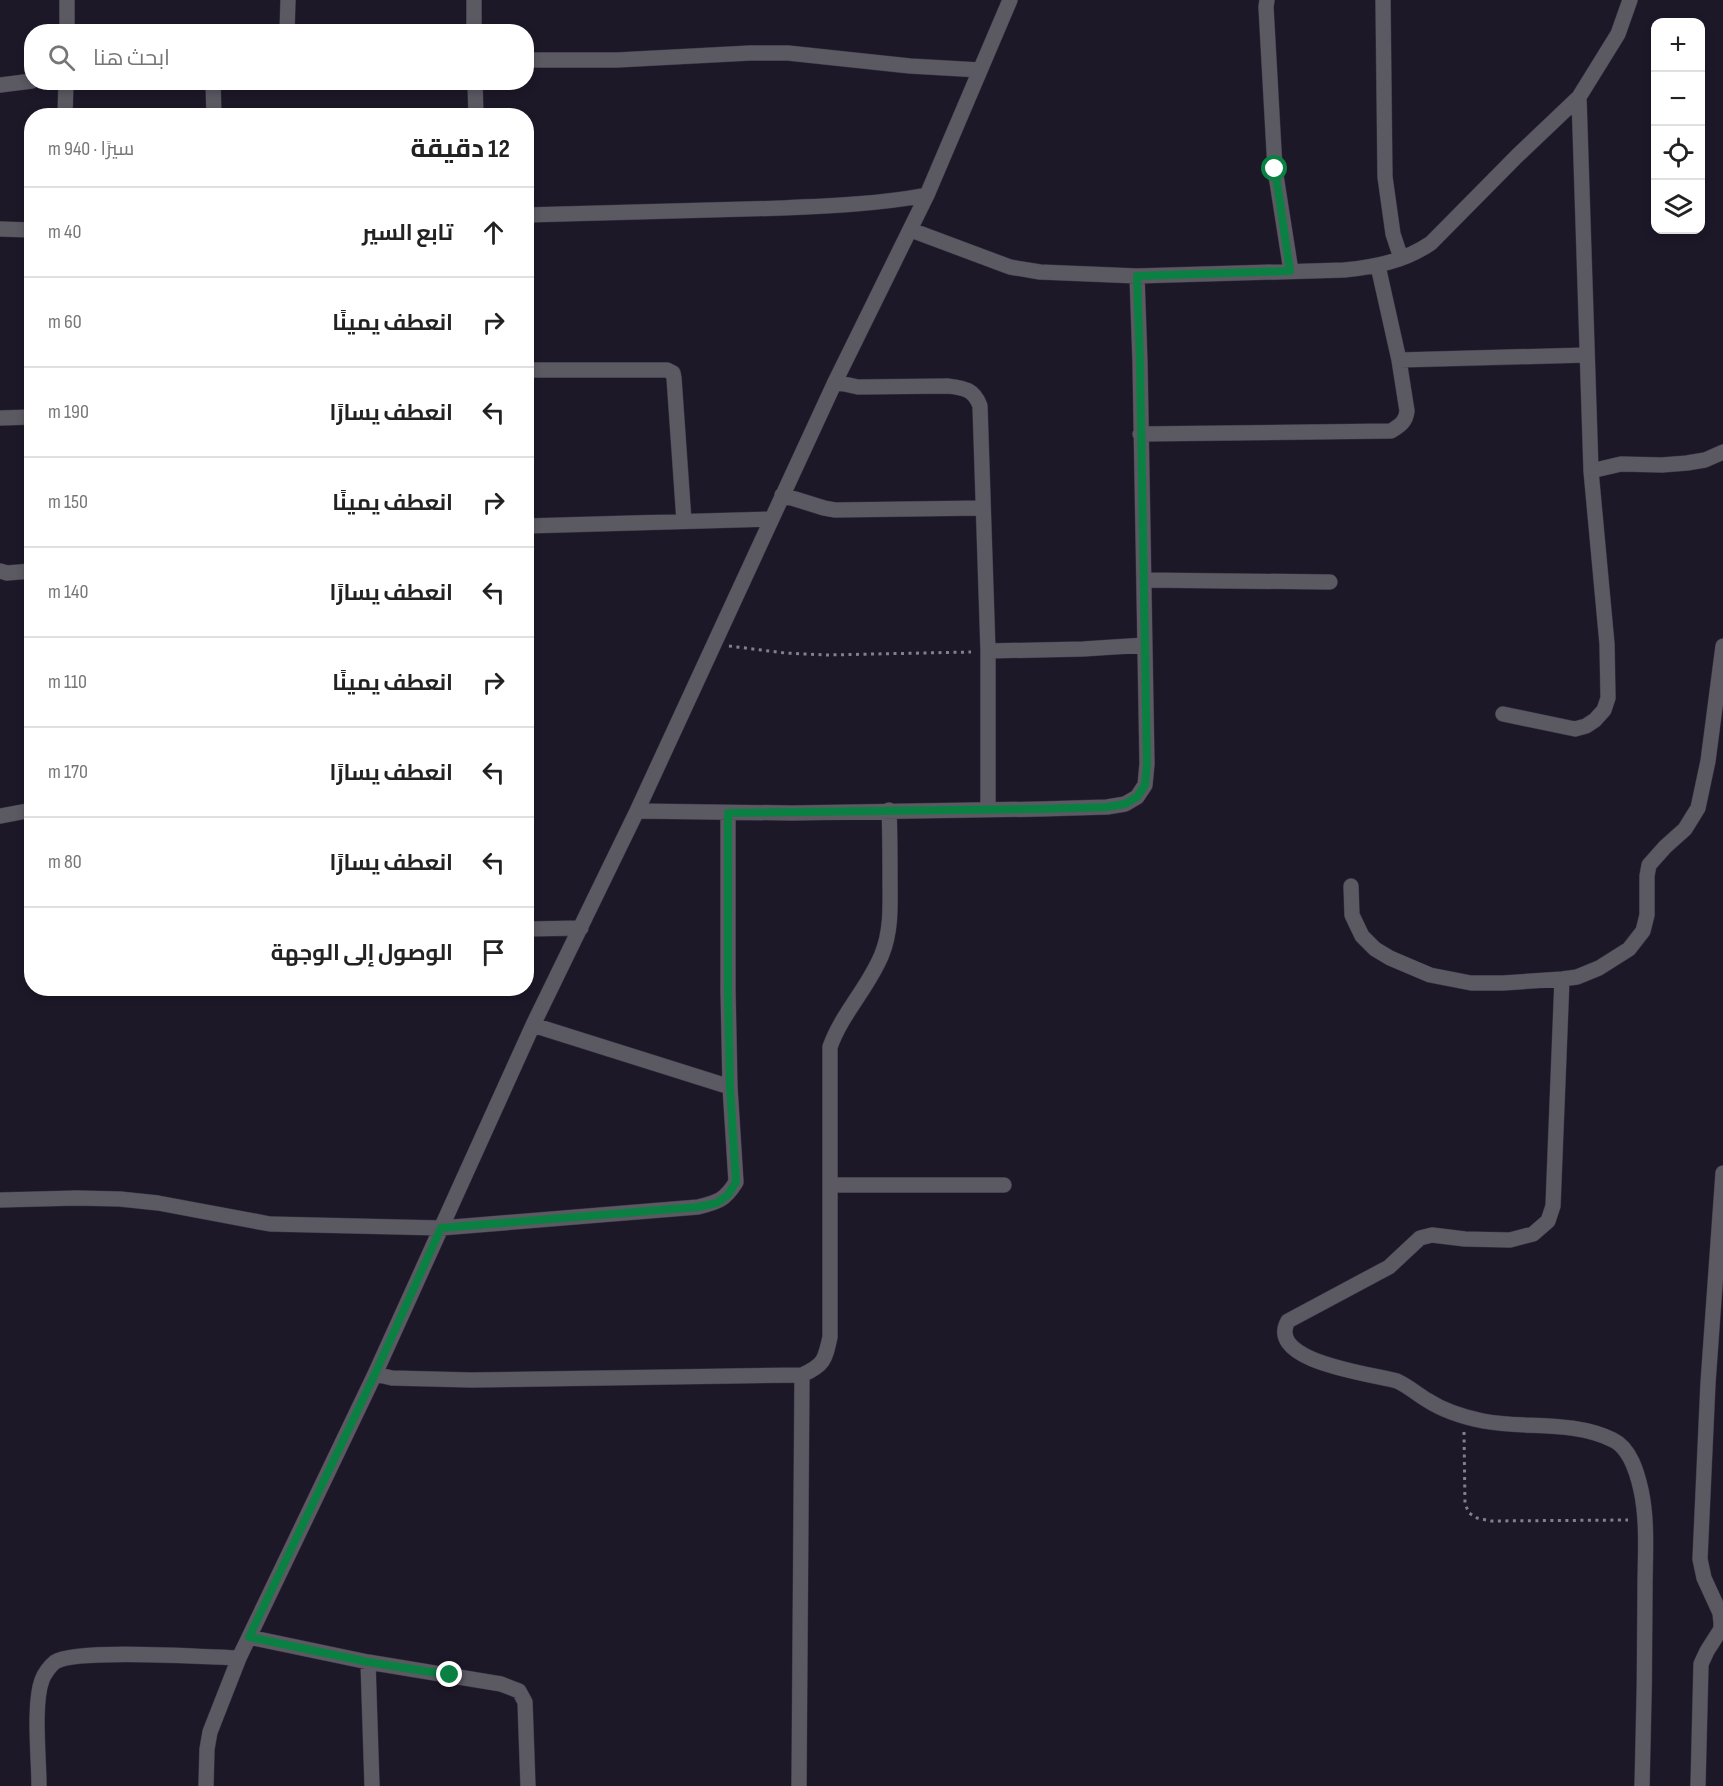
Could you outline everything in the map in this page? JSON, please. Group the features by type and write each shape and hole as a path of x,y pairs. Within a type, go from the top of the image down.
{"street":[{"path":"66,24 67,0"},
{"path":"287,24 288,0"},
{"path":"474,0 474,24"},
{"path":"206,1786 210,1732 239,1658 375,1374 533,1026 637,811 864,320 911,230 1010,0"},
{"path":"1267,0 1275,169 1290,271"},
{"path":"1383,0 1385,177 1393,234 1401,258"},
{"path":"911,230 1023,270 1137,276 1344,270 1378,266 1419,251 1431,243 1579,97 1618,34 1630,0"},
{"path":"534,60 617,60 788,53 910,66 980,70"},
{"path":"0,85 24,82"},
{"path":"64,108 66,90"},
{"path":"213,90 214,108"},
{"path":"475,90 476,108"},
{"path":"1503,714 1575,729 1595,720 1604,710 1608,698 1607,644 1591,471 1579,97"},
{"path":"534,215 827,206 899,200 927,195"},
{"path":"0,230 24,230"},
{"path":"1140,434 1391,430 1400,426 1406,419 1407,411 1399,360 1378,266"},
{"path":"637,811 728,813 1041,809 1107,807 1125,804 1137,797 1145,785 1147,764 1137,276"},
{"path":"1399,360 1587,355"},
{"path":"534,370 667,370 673,373 684,521"},
{"path":"835,382 858,387 948,386 962,388 972,392 980,405 988,651 988,809"},
{"path":"0,418 24,417"},
{"path":"1591,471 1621,464 1687,463 1705,460 1723,452"},
{"path":"782,495 835,510 983,508"},
{"path":"534,526 771,519"},
{"path":"0,571 24,572"},
{"path":"1144,580 1330,582"},
{"path":"988,651 1145,645"},
{"path":"1351,886 1352,915 1362,936 1375,950 1430,975 1471,983 1562,979 1577,977 1599,968 1629,949 1642,931 1647,915 1649,865 1684,829 1698,808 1701,799 1723,646"},
{"path":"375,1374 392,1378 471,1380 801,1375 821,1363 830,1337 830,1047 836,1030 872,975 887,939 891,913 889,810"},
{"path":"2,816 24,812"},
{"path":"0,1200 120,1199 158,1203 270,1224 441,1228 698,1207 717,1203 728,1195 736,1182 730,1087 728,813"},
{"path":"534,929 581,928"},
{"path":"1562,979 1553,1206 1548,1221 1533,1234 1510,1240 1466,1239 1432,1235 1420,1238 1389,1267 1288,1321 1284,1328 1284,1336 1287,1343 1299,1352 1321,1363 1397,1381 1436,1405 1464,1416 1498,1423 1567,1427 1592,1432 1615,1440 1627,1453 1635,1468 1645,1520 1642,1786"},
{"path":"533,1026 730,1087"},
{"path":"1698,1786 1701,1664 1722,1629 1720,1613 1704,1578 1700,1559 1708,1383 1723,1173"},
{"path":"831,1185 1004,1185"},
{"path":"799,1786 801,1375"},
{"path":"249,1637 368,1662 490,1682 519,1691 525,1702 528,1786"},
{"path":"39,1786 39,1692 44,1675 56,1662 84,1655 239,1658"},
{"path":"368,1662 372,1786"}],"path":[{"path":"713,645 827,655 988,651"},
{"path":"1464,1416 1465,1504 1469,1513 1477,1518 1505,1521 1645,1520"}],"route":[{"path":"450,1675 368,1662 249,1637 375,1374 441,1228 698,1207 717,1203 728,1195 736,1182 736,1166 730,1087 728,813 1107,807 1125,804 1137,797 1145,785 1147,764 1137,276 1290,271 1275,169"}]}
